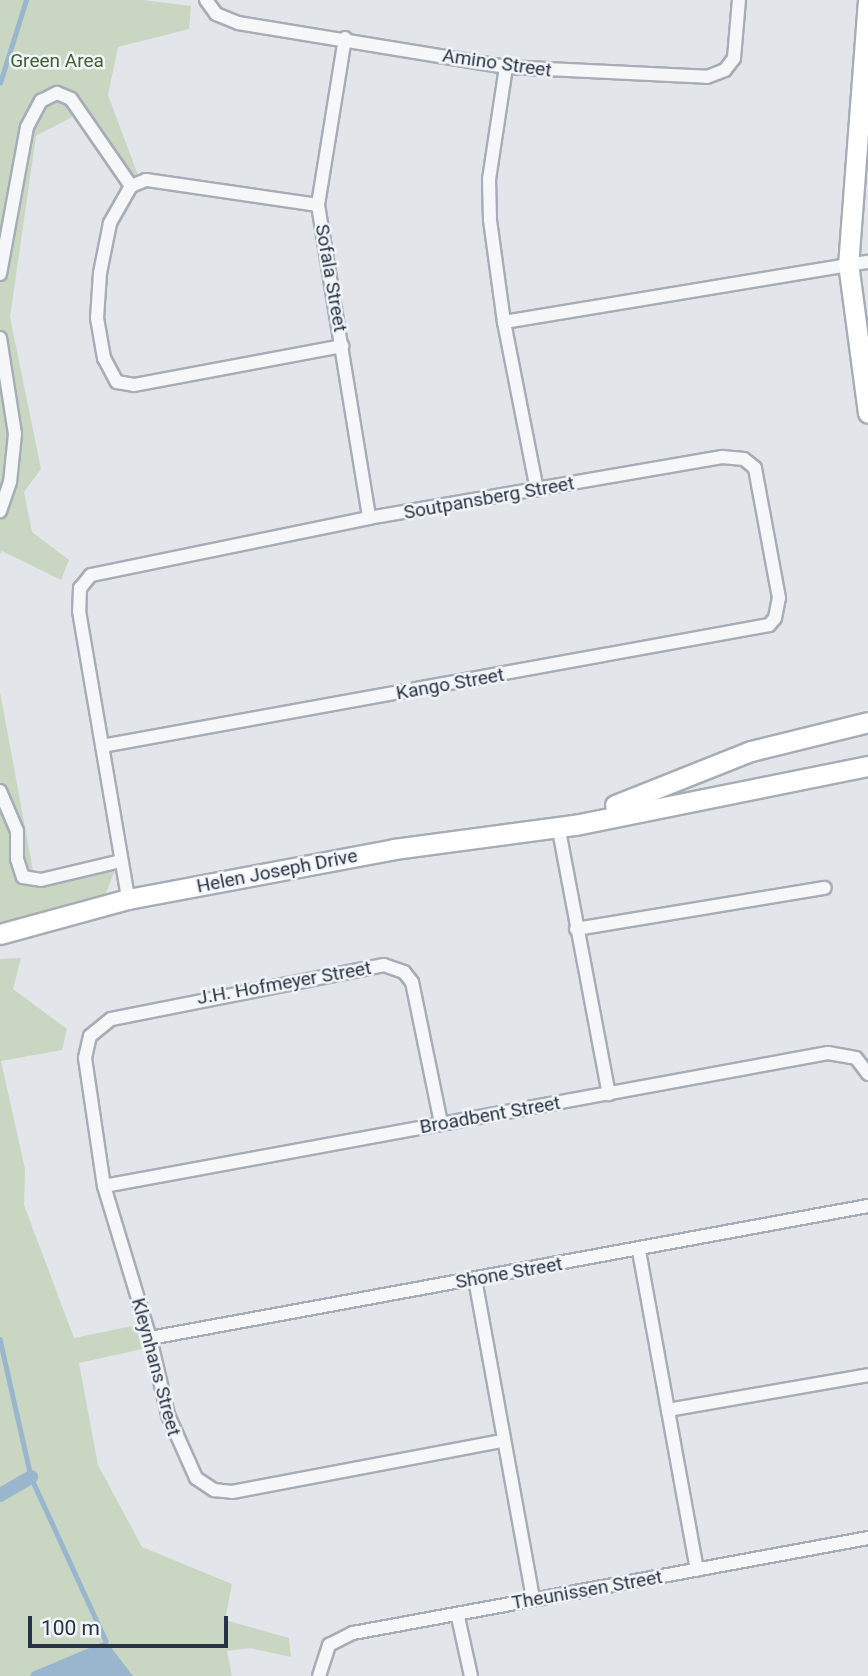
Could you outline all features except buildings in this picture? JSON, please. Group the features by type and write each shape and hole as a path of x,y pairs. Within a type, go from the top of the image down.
{"street":[{"name":"Amino Street","path":"206,0 224,19 506,67 718,74 730,65 737,50 739,0"},
{"path":"868,0 848,263 868,413"},
{"name":"Sofala Street","path":"345,38 318,205 369,518"},
{"path":"506,67 489,178 503,321 537,490"},
{"path":"0,274 27,127 41,101 53,94 68,96 131,186"},
{"path":"318,205 146,180 131,186 110,223 97,295 104,358 117,382 145,384 342,346"},
{"path":"503,321 848,263 868,262"},
{"path":"0,338 15,434 10,482 0,511"},
{"name":"Soutpansberg Street","path":"103,746 79,611 80,589 91,575 369,518 722,457 750,461 759,479 779,598"},
{"name":"Kango Street","path":"103,746 760,628 775,618 779,598"},
{"name":"Helen Joseph Drive","path":"558,825 636,799 751,751 862,722"},
{"path":"103,746 128,899"},
{"name":"Helen Joseph Drive","path":"0,934 128,899 394,849 558,825 575,825 866,767"},
{"path":"0,791 17,831 16,859 23,877 41,880 121,861"},
{"path":"558,825 609,1094"},
{"path":"576,929 825,888"},
{"name":"J.H. Hofmeyer Street","path":"96,1029 111,1019 159,1006 373,967 394,967 412,982 416,995 441,1123"},
{"name":"Kleynhans Street","path":"96,1029 87,1045 84,1076 104,1186 150,1338 175,1437 196,1478 214,1490 232,1492 502,1441"},
{"name":"Broadbent Street","path":"104,1186 828,1053 856,1058 868,1074"},
{"name":"Shone Street","path":"150,1338 639,1251 868,1206"},
{"path":"639,1251 697,1570"},
{"path":"475,1279 502,1441 533,1597"},
{"path":"668,1410 868,1375"},
{"name":"Theunissen Street","path":"320,1669 329,1645 338,1638 458,1616 533,1597 868,1538"},
{"path":"458,1616 471,1676"}],"green space":[{"name":"Green Area","path":"0,0 142,0 191,6 189,29 118,47 108,95 139,178 120,185 74,116 36,136 10,317 41,469 24,492 32,532 69,560 61,580 2,551 0,554"},
{"path":"0,692 36,887 115,870 104,898 0,925"},
{"path":"21,958 13,989 67,1029 62,1050 1,1061 25,1169 24,1205 74,1338 137,1325 147,1348 79,1363 98,1465 142,1547 232,1584 225,1620 289,1638 291,1657 250,1648 227,1651 232,1676 0,1676 0,959"}],"water":[{"path":"106,1641 133,1676 30,1676 32,1672"}],"waterway":[{"path":"0,83 26,0"},
{"path":"0,1339 31,1477 106,1641"},
{"path":"0,1495 31,1477"}]}
